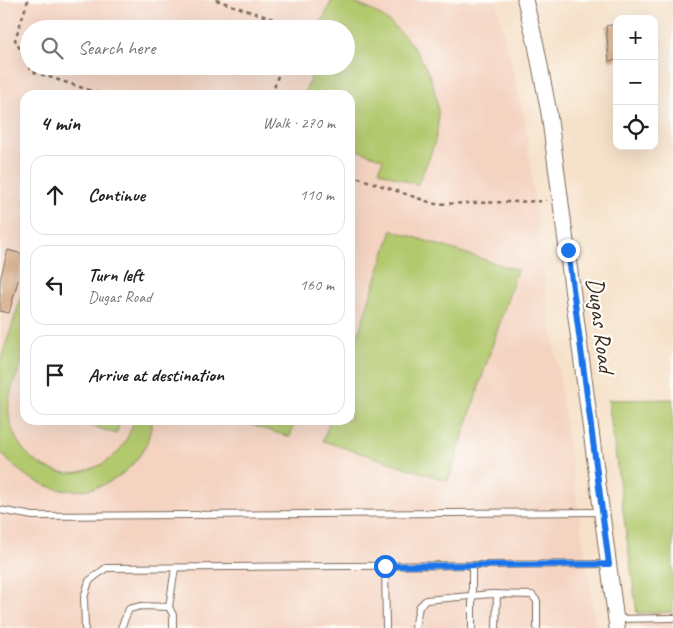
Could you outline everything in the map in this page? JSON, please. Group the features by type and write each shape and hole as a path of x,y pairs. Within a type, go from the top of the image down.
{"street":[{"name":"Dugas Road","path":"525,0 542,72 562,201 617,624"}],"lane":[{"path":"0,510 33,516 602,512"},
{"path":"85,628 84,598 89,581 106,568 609,564"},
{"path":"472,565 472,628"},
{"path":"385,566 386,628"},
{"path":"173,628 173,615 169,607 175,568"},
{"path":"496,628 497,594"},
{"path":"415,628 419,607 426,600 497,594 532,595 537,601 537,628"},
{"path":"121,628 128,609 141,606 169,607"},
{"path":"617,624 673,618"}],"path":[{"path":"22,20 28,0"},
{"path":"216,0 276,20"},
{"path":"20,25 15,40 20,49"},
{"path":"44,75 89,90"},
{"path":"274,90 278,75"},
{"path":"355,178 436,204 562,201"}],"shaded area":[{"path":"0,0 496,0 525,122 542,262 596,628 0,628"},
{"path":"673,612 673,628 639,628 637,613"}],"green space":[{"path":"332,0 352,3 372,11 390,22 406,38 419,56 429,75 436,96 438,125 432,152 417,185 379,171 383,159 355,149 355,90 306,90 312,75 355,75 355,20 323,20"},
{"path":"392,230 517,270 448,481 323,441 328,425 355,425 355,344"},
{"path":"20,301 20,366 9,402 9,418 13,432 21,446 30,457 42,466 56,471 71,473 97,467 118,452 127,438 132,425 152,425 144,449 127,470 110,482 91,489 71,491 33,480 15,467 0,451 0,362"},
{"path":"673,399 673,612 637,613 608,400"},
{"path":"90,425 119,425 116,434"},
{"path":"252,425 294,425 290,437"}],"building":[{"path":"613,25 613,60 609,61 606,26"},
{"path":"8,250 20,254 20,273 9,313 0,311 0,280"}],"route":[{"path":"385,566 609,564 568,250"}]}
